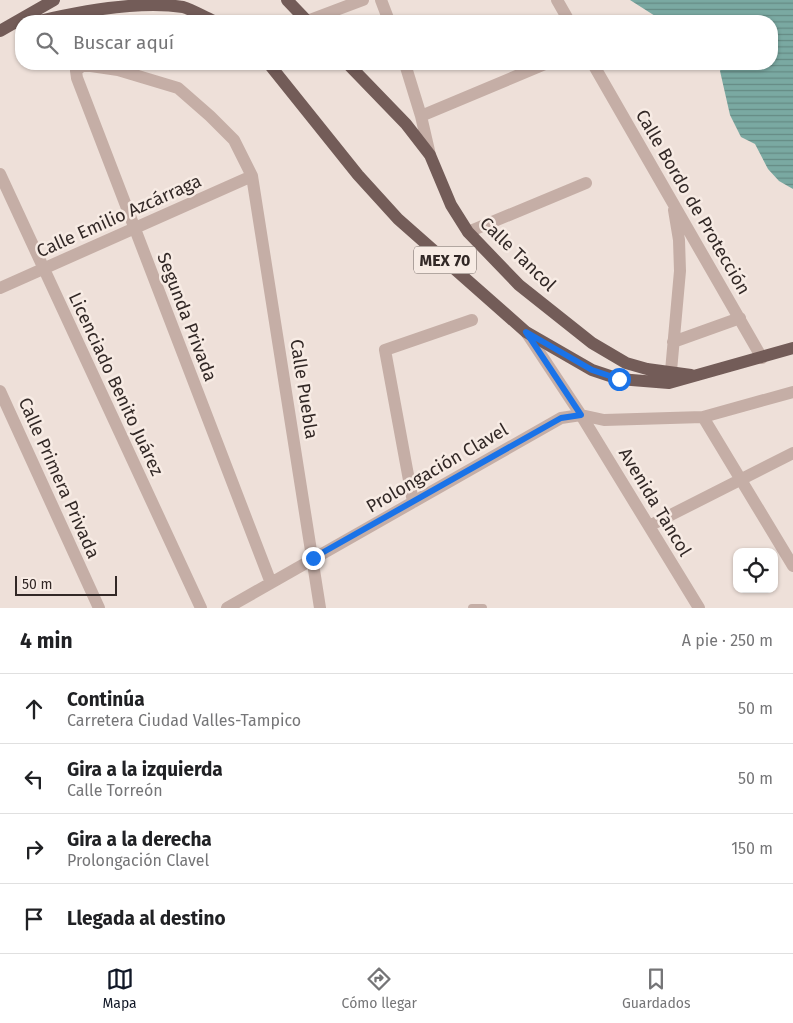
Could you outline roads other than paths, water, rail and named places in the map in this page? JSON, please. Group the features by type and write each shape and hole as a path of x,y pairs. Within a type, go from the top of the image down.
{"main road":[{"path":"28,15 54,0"},
{"path":"287,0 301,15"},
{"path":"67,15 109,6 143,2 183,7 201,15"},
{"path":"0,31 15,22"},
{"path":"0,31 15,27"},
{"name":"MEX 70","path":"274,70 358,175 398,219 526,332 592,370 619,379 693,376 793,348"},
{"name":"Calle Tancol","path":"354,70 406,124 430,154 451,204 468,232 519,285 592,342 626,363 670,377"}],"street":[{"path":"323,15 363,0"},
{"path":"380,0 386,15"},
{"path":"557,0 566,15"},
{"name":"Segunda Privada","path":"77,70 77,78 271,583"},
{"name":"Calle Puebla","path":"118,70 178,88 234,140 252,176 320,608"},
{"path":"407,70 430,154"},
{"path":"421,116 531,70"},
{"name":"Calle Bordo de Protección","path":"596,70 762,358"},
{"name":"Licenciado Benito Juárez","path":"0,174 201,608"},
{"name":"Calle Emilio Azcárraga","path":"0,288 252,176"},
{"path":"468,232 586,183"},
{"path":"670,377 680,271 679,240 673,203"},
{"path":"673,342 740,318"},
{"path":"413,502 385,350 472,320"},
{"name":"Avenida Tancol","path":"526,332 581,415 699,608"},
{"name":"Calle Primera Privada","path":"0,391 99,608"},
{"path":"581,415 604,420 703,417 793,392"},
{"name":"Prolongación Clavel","path":"227,608 561,418 581,415"},
{"path":"703,417 793,566"},
{"path":"649,526 793,453"}],"lane":[{"path":"472,608 483,608"}],"water":[{"path":"630,0 793,0 793,189 779,181 768,169 755,144 741,137 730,115 720,71 778,70 778,15 654,15"}]}
